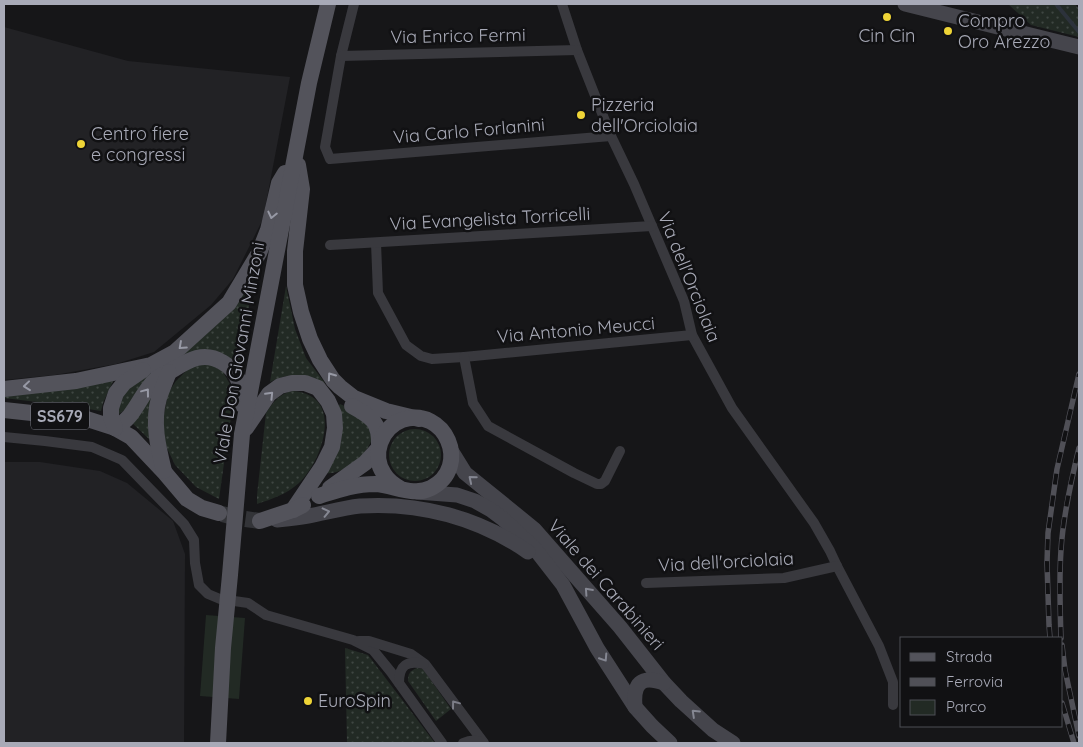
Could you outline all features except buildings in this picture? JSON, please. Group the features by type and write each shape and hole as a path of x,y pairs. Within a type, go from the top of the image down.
{"main road":[{"name":"Viale Don Giovanni Minzoni","path":"218,743 223,648 242,434 309,83 328,4"},
{"path":"905,4 1079,46"},
{"path":"242,434 241,386 237,376 230,367 210,357 198,357 157,378 143,394 132,414 123,423 114,428 111,408 116,393 124,383 174,352 229,303 259,253 268,230 279,183 296,154"},
{"path":"296,154 302,189 295,251 295,285 310,339 320,360 333,380 354,398 386,411 419,419"},
{"path":"4,389 76,381 151,365"},
{"path":"165,473 157,446 156,420 159,399 169,372"},
{"path":"242,434 269,394 280,386 292,383 306,383 344,401 371,418 378,429 378,461 383,473 390,482 407,490"},
{"path":"293,510 322,467 332,446 335,428 334,414 328,401 318,388"},
{"name":"SS679","path":"4,410 87,419 114,428 131,437 187,499 202,508 219,514"},
{"path":"260,521 293,510 319,496 365,463 379,447 385,433 391,426 399,422 408,419 425,419 440,428 450,443 452,452 449,470 438,484 430,488 422,491 374,484 354,485 319,496"},
{"name":"Viale dei Carabinieri","path":"452,452 465,473 534,529 620,627 664,683 681,701 713,730 733,743"},
{"name":"Viale dei Carabinieri","path":"407,490 457,495 475,501 503,519 535,549 563,584 597,648 635,707 656,736 670,743"},
{"name":"Viale dei Carabinieri","path":"260,521 307,516 360,506 413,508 441,513 462,519 515,543 530,553 558,578"},
{"path":"635,707 634,696 636,688 640,684 650,679 664,683"}],"street":[{"path":"341,56 354,4"},
{"name":"Via dell'Orciolaia","path":"562,4 577,50 611,136 634,184 684,301 692,335 732,408 814,523 830,552 879,646 893,682 893,705"},
{"name":"Via Enrico Fermi","path":"341,56 577,50"},
{"name":"Via Carlo Forlanini","path":"341,56 325,147 330,159 611,136"},
{"name":"Via Evangelista Torricelli","path":"330,245 652,226"},
{"name":"Via Antonio Meucci","path":"376,243 378,293 406,345 421,356 432,359 464,357 692,335"},
{"path":"464,357 473,403 488,426 597,484 605,481 620,451"},
{"path":"4,437 92,447 122,460 184,524 194,540 195,563 200,585 208,594 220,599 248,603 266,615 353,640 372,650 391,672 442,743"},
{"name":"Via dell'orciolaia","path":"646,582 784,578 837,566"},
{"path":"353,640 369,641 411,654 425,664 484,743"},
{"path":"399,683 399,674 405,665 410,662 425,664"},
{"path":"463,743 475,740 484,743"}],"shaded area":[{"path":"4,27 128,61 290,77 263,219 233,279 211,305 154,352 116,364 55,375 4,380"},
{"path":"4,462 40,462 100,471 127,483 173,521 185,554 184,743 4,743"}],"green space":[{"path":"1008,4 1075,4 1079,9 1079,37 1031,25"},
{"path":"255,272 238,369 209,351 116,416 118,404 125,392"},
{"path":"286,286 295,329 306,358 325,383 298,375 285,376 270,382"},
{"path":"197,364 212,365 223,372 232,388 234,399 219,499 196,487 175,465 165,444 163,420 168,393 187,370"},
{"path":"115,377 101,411 4,398 4,396"},
{"path":"293,391 309,395 319,404 324,416 321,445 308,473 299,483 274,498 257,504 266,413 277,399"},
{"path":"151,392 150,440 132,423"},
{"path":"340,404 367,419 371,428 372,438 366,451 354,463 340,471 326,473 338,407"},
{"path":"410,429 420,429 429,433 437,441 441,455 437,469 429,477 420,481 410,481 401,477 393,469 389,460 389,450 393,441 401,433"},
{"path":"206,615 245,618 239,699 200,696"},
{"path":"345,648 368,655 435,743 347,743"},
{"path":"417,668 423,669 451,709 436,721 408,681 410,673"}],"waterway":[{"path":"1056,4 1079,32"}],"tunnel":[{"path":"222,514 260,521"}],"railway":[{"path":"1050,637 1047,563 1048,533 1057,469 1079,374"},
{"path":"1061,637 1060,561 1062,537 1079,448"},
{"path":"1063,653 1079,736"},
{"path":"1063,706 1074,743"}],"place":[{"name":"Cin Cin","path":"887,17"},
{"name":"Compro Oro Arezzo","path":"948,31"},
{"name":"Pizzeria dell'Orciolaia","path":"581,115"},
{"name":"Centro fiere e congressi","path":"81,144"},
{"name":"EuroSpin","path":"308,701"}]}
